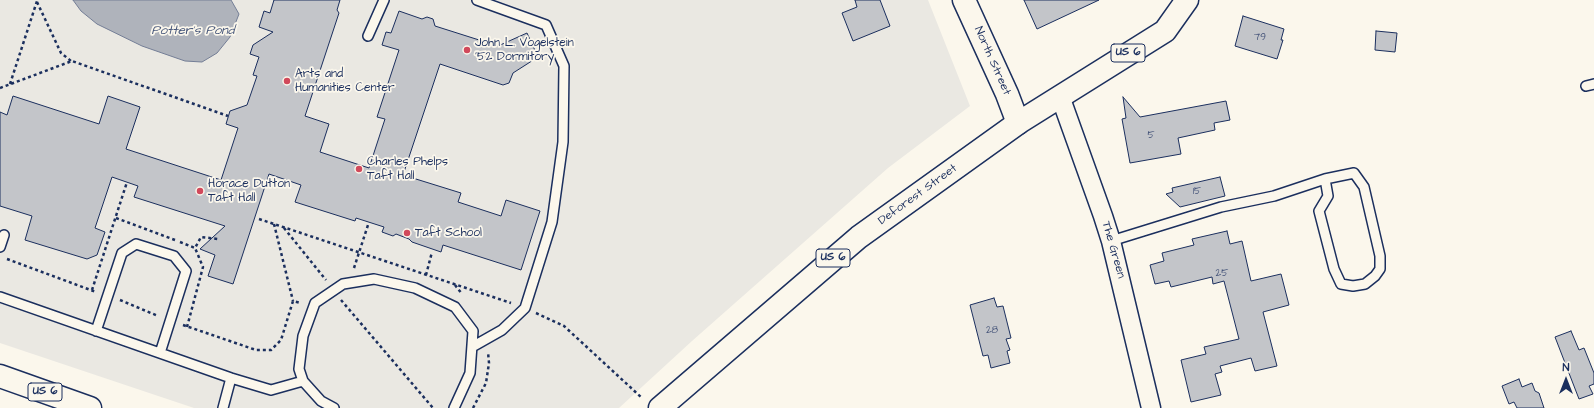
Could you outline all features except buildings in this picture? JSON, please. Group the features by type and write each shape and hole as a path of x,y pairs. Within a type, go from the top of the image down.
{"main road":[{"name":"North Street","path":"964,0 1007,94 1018,123"},
{"name":"Deforest Street","path":"660,408 859,237 1018,123 1165,31 1187,0"},
{"name":"US 6","path":"0,376 90,408"}],"street":[{"name":"The Green","path":"1060,96 1111,242 1151,408"}],"lane":[{"path":"368,36 384,0"},
{"path":"472,347 502,330 525,308 552,222 563,142 564,73 564,66 546,25 477,0"},
{"path":"1111,242 1220,207 1274,196 1325,179 1354,174 1364,187 1380,256 1380,269 1375,276 1365,284 1353,286 1341,284 1334,269 1319,211 1328,196 1325,179"},
{"path":"0,247 4,235"},
{"path":"96,331 122,253 136,244 174,256 186,271 160,353"},
{"path":"334,408 321,401 303,381 299,369 303,336 315,303 343,284 374,279 415,288 455,307 472,332 470,373 454,408"},
{"path":"0,297 231,378 271,390 303,381"},
{"path":"223,408 231,378"}],"path":[{"path":"37,1 61,53 72,61 228,116"},
{"path":"10,84 37,1"},
{"path":"0,88 72,61"},
{"path":"92,290 128,182"},
{"path":"116,218 195,248 201,237 218,239"},
{"path":"0,257 108,296 170,321 256,350 271,350 281,340 293,301 274,224"},
{"path":"353,271 368,225"},
{"path":"284,228 327,282 332,280"},
{"path":"426,275 432,252"},
{"path":"334,291 433,408"},
{"path":"293,301 305,304"}],"shaded area":[{"name":"Taft School","path":"0,0 928,0 970,106 888,168 692,341 619,408 194,408 0,343"}],"water":[{"name":"Potter's Pond","path":"73,0 231,0 239,14 230,37 217,53 202,62 185,61 142,46 97,24 81,11"}],"place":[{"name":"John L. Vogelstein '52 Dormitory","path":"467,50"},
{"name":"Arts and Humanities Center","path":"287,81"},
{"name":"Charles Phelps Taft Hall","path":"359,169"},
{"name":"Horace Dutton Taft Hall","path":"200,191"},
{"name":"Taft School","path":"407,233"}]}
